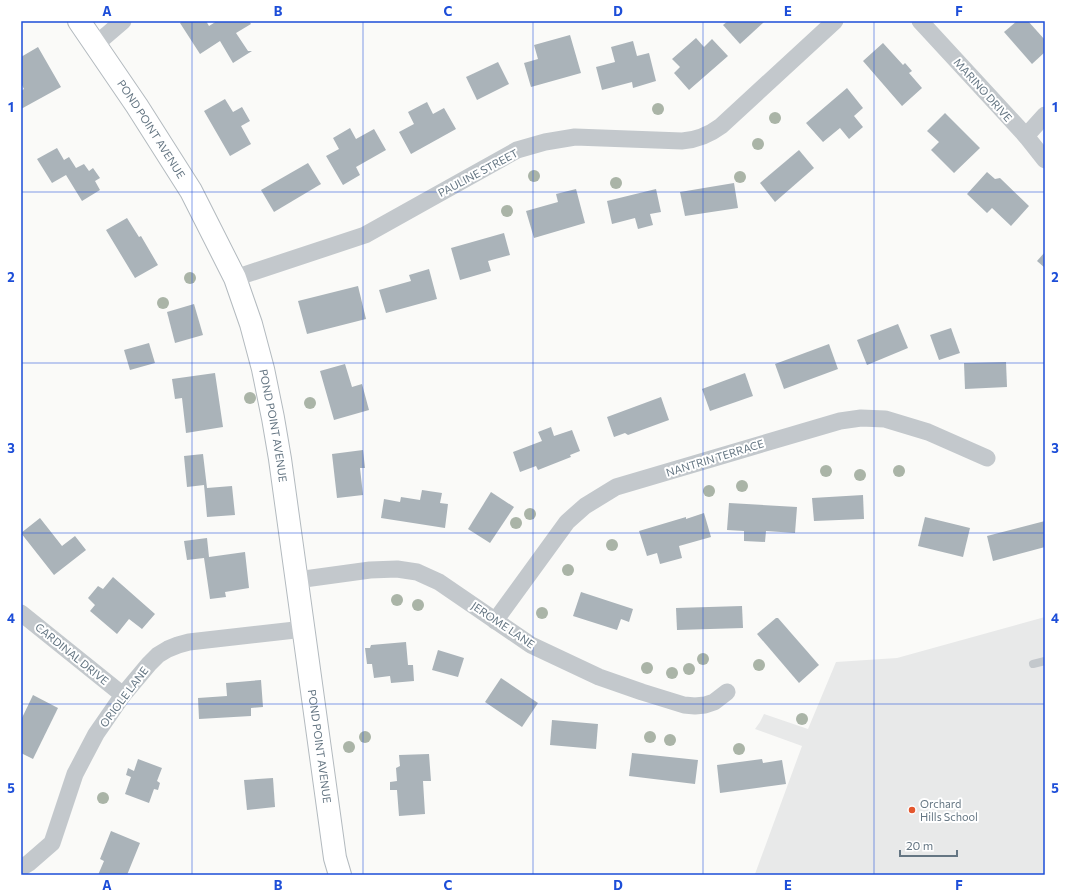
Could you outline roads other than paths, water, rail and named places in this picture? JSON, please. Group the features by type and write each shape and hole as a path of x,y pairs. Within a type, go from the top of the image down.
{"main road":[{"name":"POND POINT AVENUE","path":"79,21 141,112 191,191 235,278 250,324 261,361 280,459 335,858 340,875"}],"street":[{"path":"95,45 123,21"},
{"name":"PAULINE STREET","path":"235,278 365,235 517,150 545,142 575,137 682,141 705,136 714,132 721,126 835,21"},
{"name":"MARINO DRIVE","path":"920,21 1026,136 1045,160"},
{"path":"1026,136 1045,115"},
{"name":"NANTRIN TERRACE","path":"495,621 567,522 585,506 616,488 840,421 861,418 885,419 928,432 987,458"},
{"name":"JEROME LANE","path":"297,580 370,570 397,569 417,572 439,582 531,645 599,676 642,692 684,705 705,705 714,702 727,692"},
{"name":"CARDINAL DRIVE","path":"21,613 123,696"},
{"name":"ORIOLE LANE","path":"21,868 52,842 75,774 96,734 123,696 158,655 168,649 189,642 304,629"}],"lane":[{"path":"1033,664 1045,661"}],"place":[{"name":"Orchard Hills School","path":"912,810"}]}
